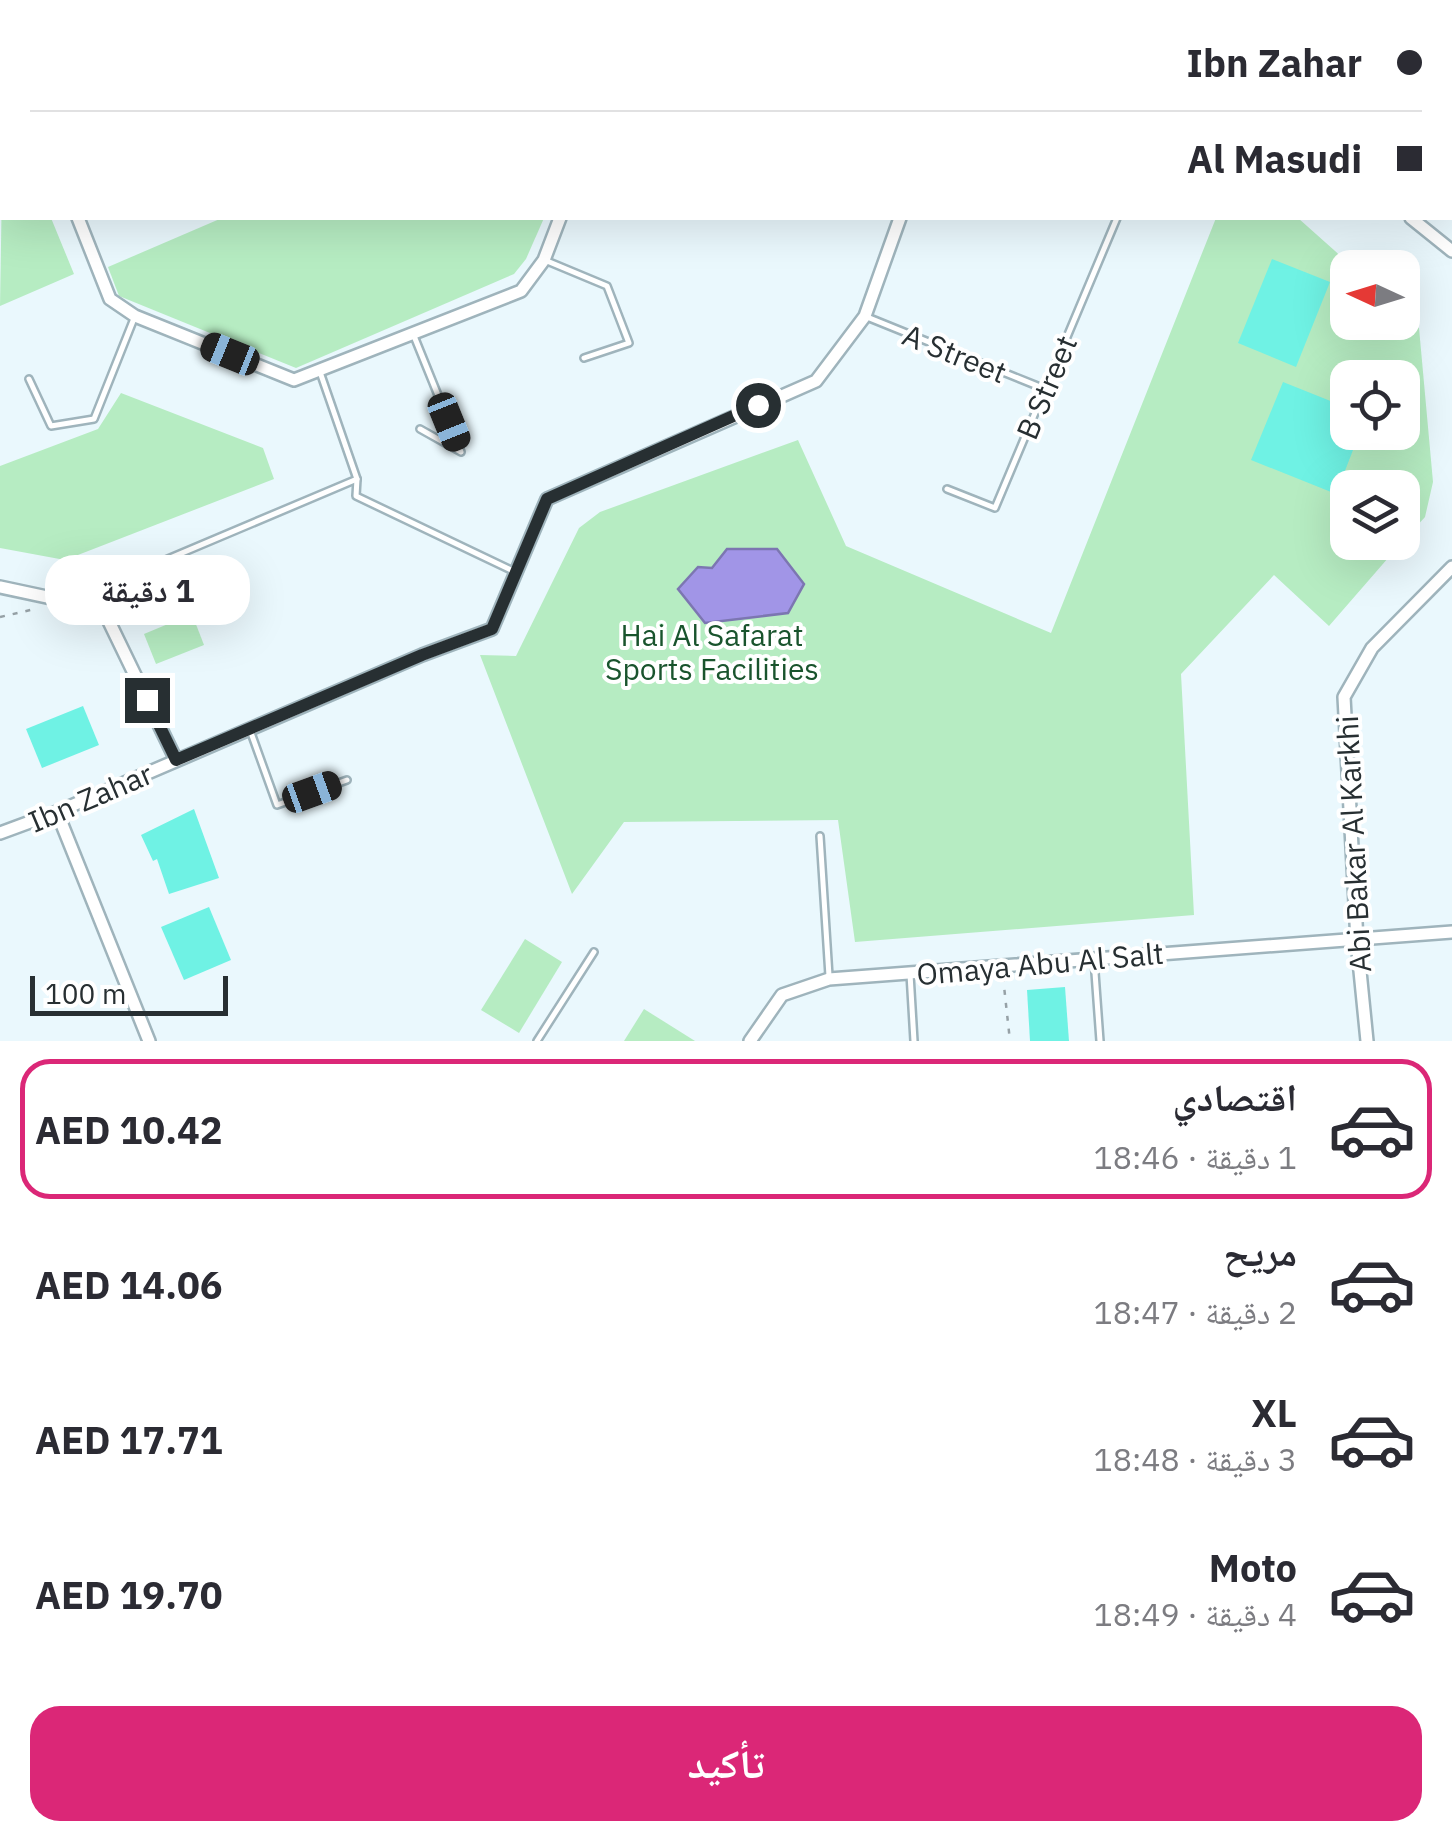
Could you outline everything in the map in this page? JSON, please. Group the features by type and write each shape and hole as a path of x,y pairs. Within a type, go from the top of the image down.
{"street":[{"path":"79,220 110,300 134,316 294,380 521,291 544,260 559,220"},
{"name":"Ibn Zahar","path":"0,834 492,629 547,499 816,381 865,316 899,220"},
{"path":"1412,220 1452,252"},
{"name":"Abi Bakar Al Karkhi","path":"1366,1041 1344,696 1372,648 1452,567"},
{"path":"0,587 103,610 176,760"},
{"path":"58,812 149,1041"},
{"name":"Omaya Abu Al Salt","path":"750,1041 782,995 829,979 1452,932"}],"lane":[{"name":"B Street","path":"948,488 996,508 1117,220"},
{"path":"544,260 607,286 629,343 584,358"},
{"path":"30,378 51,426 94,418 134,316"},
{"name":"A Street","path":"865,316 1045,389"},
{"path":"413,333 461,452 420,429"},
{"path":"320,372 358,479 356,496 516,572"},
{"path":"66,602 358,479"},
{"path":"250,730 277,805 347,780"},
{"path":"820,836 829,979"},
{"path":"537,1041 594,952"},
{"path":"1094,958 1100,1041"},
{"path":"910,974 914,1041"}],"path":[{"path":"0,617 66,602"},
{"path":"1002,966 1010,1041"}],"green space":[{"path":"1,220 52,220 74,274 0,306"},
{"path":"217,220 543,220 526,259 514,274 296,368 119,296 108,267"},
{"name":"Hai Al Safarat Sports Facilities","path":"1215,220 1300,220 1334,250 1330,250 1330,340 1420,339 1433,482 1425,517 1420,523 1420,470 1330,470 1330,560 1387,560 1329,626 1274,575 1181,674 1194,915 855,942 838,820 624,822 572,894 480,655 516,656 579,528 600,512 798,440 846,546 1051,633"},
{"path":"121,393 263,448 274,479 65,560 0,548 0,466 98,429"},
{"path":"192,614 204,645 156,664 144,634"},
{"path":"525,939 562,962 519,1033 481,1010"},
{"path":"644,1009 695,1041 624,1041"}],"shaded area":[{"path":"727,549 777,549 804,584 788,613 705,623 678,589 698,567 712,568"}],"building":[{"path":"1272,259 1330,282 1296,367 1238,343"},
{"path":"1283,382 1330,401 1330,450 1353,450 1345,470 1330,470 1330,492 1251,460"},
{"path":"83,706 99,745 42,768 26,729"},
{"path":"194,809 219,878 169,894 157,859 153,861 141,835"},
{"path":"209,907 231,960 184,980 161,927"},
{"path":"1065,987 1069,1041 1030,1041 1027,990"}],"route":[{"path":"147,700 176,760 492,629 547,499 758,405"}]}
